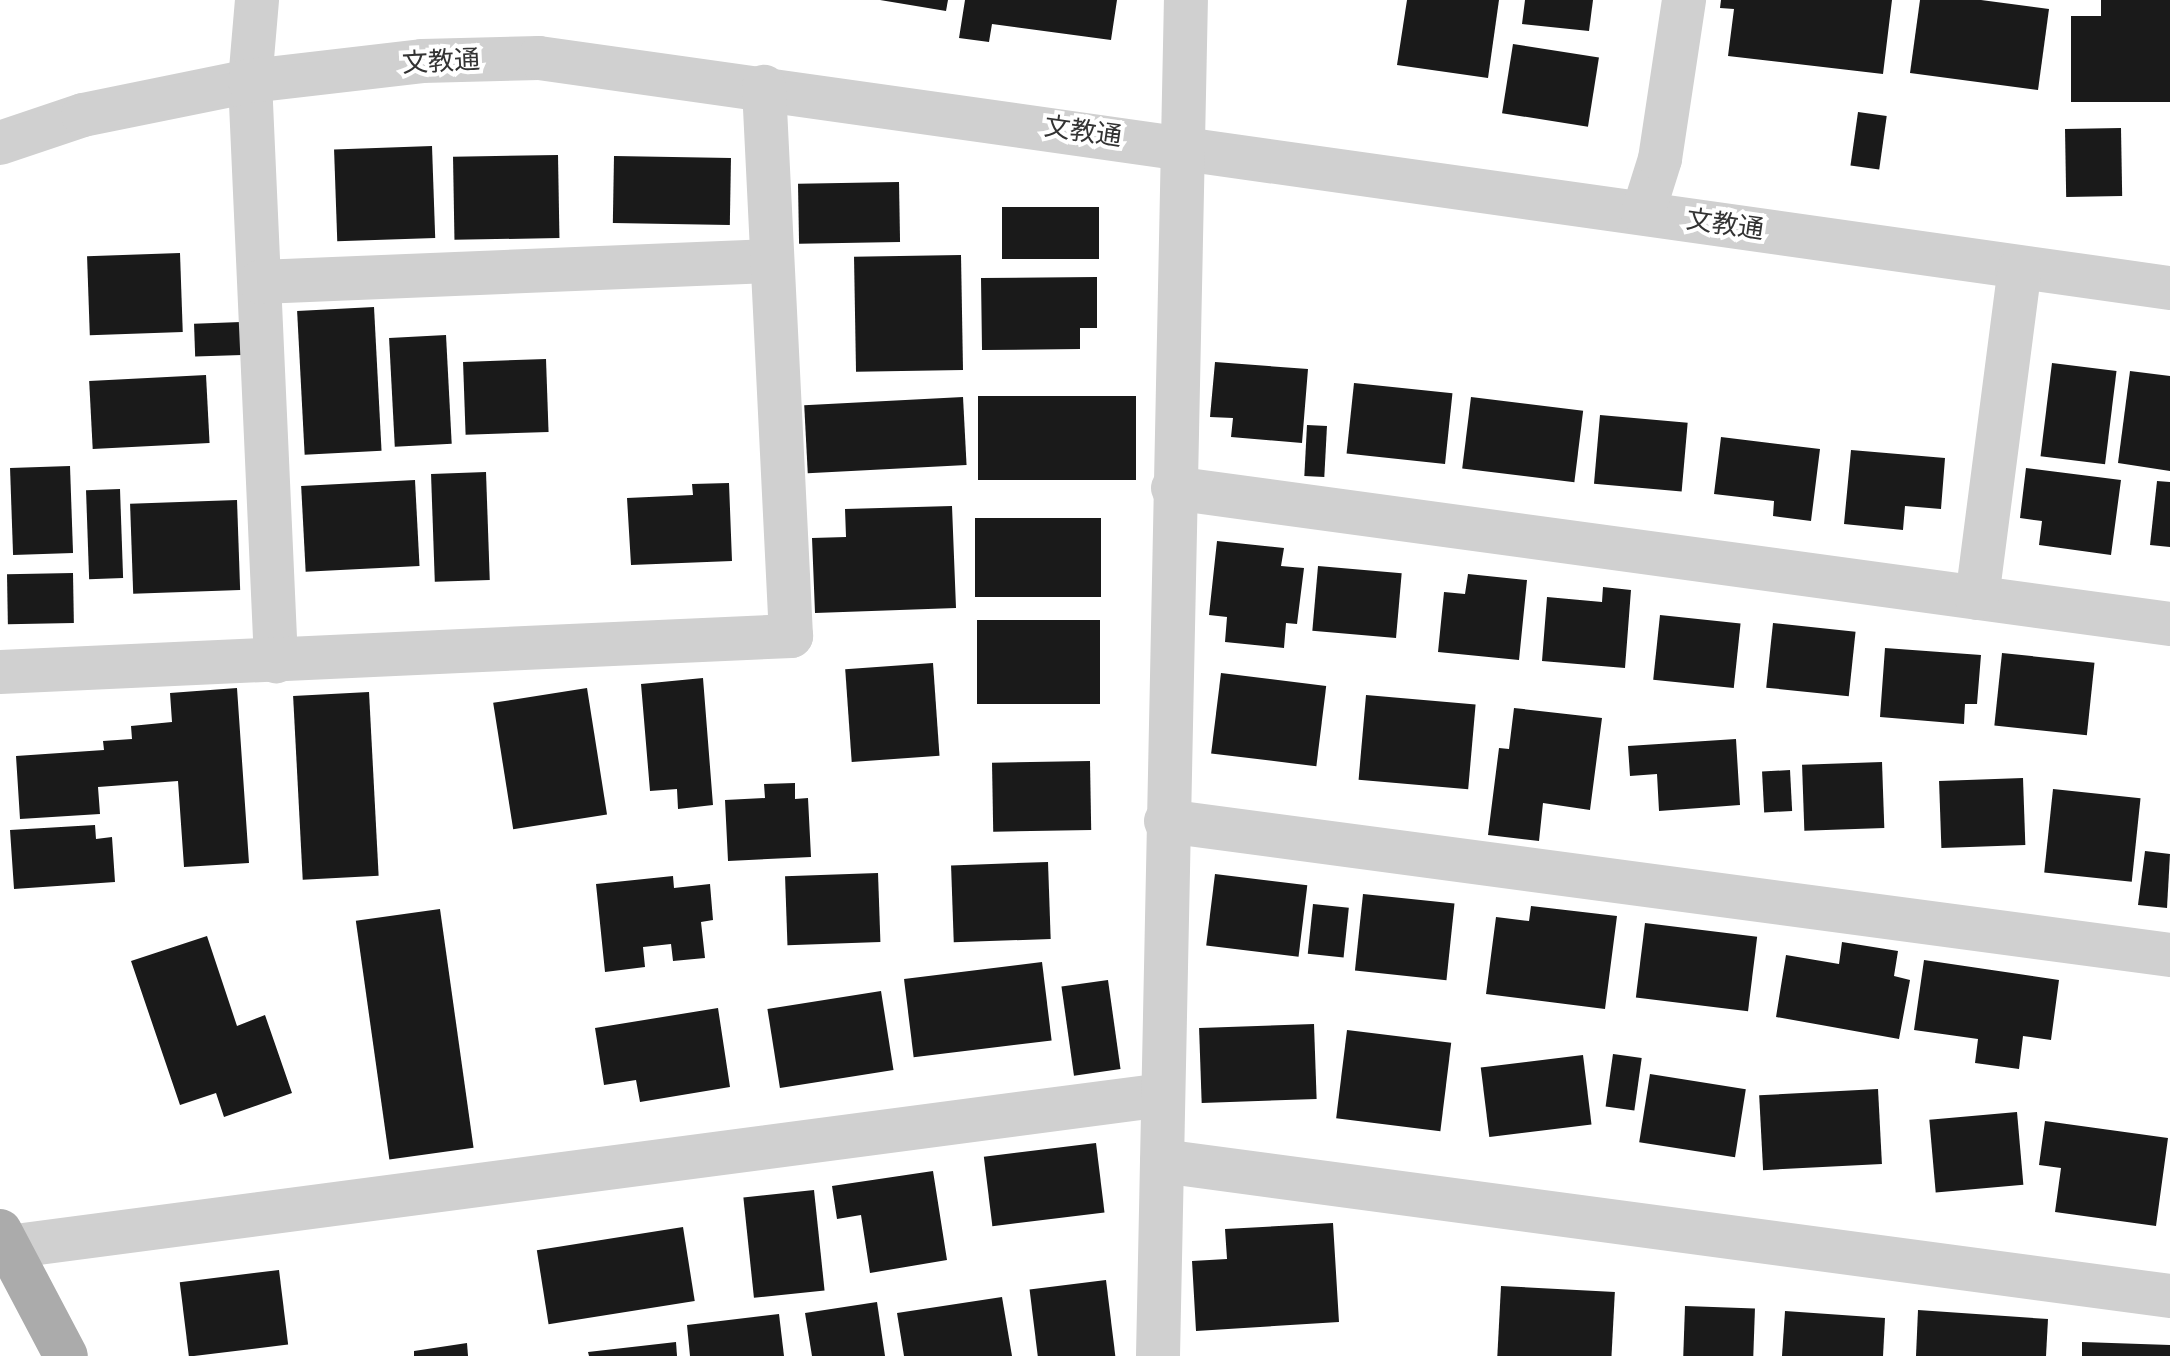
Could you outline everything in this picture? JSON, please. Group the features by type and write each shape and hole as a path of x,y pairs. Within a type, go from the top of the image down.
{"main road":[{"path":"4,1239 66,1356"}],"street":[{"path":"257,0 250,81 276,661"},
{"path":"1158,1356 1166,821 1186,0"},
{"path":"1643,213 1660,159 1684,0"},
{"name":"文教通","path":"0,143 83,115 250,81 422,61 539,58 764,87 2020,269 2170,288"},
{"path":"0,672 791,636 764,87"},
{"path":"260,282 772,261"},
{"path":"1977,598 2020,269"},
{"path":"1173,488 2170,624"},
{"path":"1166,821 2170,955"},
{"path":"4,1239 1163,1095"},
{"path":"1162,1161 2170,1296"}],"building":[{"path":"880,0 948,0 946,11"},
{"path":"965,0 1117,0 1111,40 992,24 989,42 959,38"},
{"path":"1407,0 1499,0 1488,78 1397,65"},
{"path":"1525,0 1593,0 1589,31 1522,24"},
{"path":"1721,0 1892,0 1883,74 1728,56 1734,9 1720,8"},
{"path":"1920,0 1981,0 2049,9 2038,90 1910,73"},
{"path":"2101,0 2170,0 2170,102 2071,102 2071,16 2101,16"},
{"path":"1513,44 1599,58 1588,127 1502,113"},
{"path":"1858,112 1887,116 1879,170 1850,165"},
{"path":"2121,128 2122,196 2066,197 2065,129"},
{"path":"432,146 435,238 337,241 334,149"},
{"path":"558,155 559,238 454,240 453,157"},
{"path":"614,156 731,158 730,225 613,223"},
{"path":"899,182 900,242 799,244 798,184"},
{"path":"1002,207 1099,207 1099,259 1002,259"},
{"path":"180,253 183,332 90,335 87,256"},
{"path":"961,255 963,370 856,372 854,257"},
{"path":"1097,277 1097,328 1080,328 1080,349 982,350 981,278"},
{"path":"374,307 382,451 305,455 297,311"},
{"path":"241,322 242,355 195,357 194,324"},
{"path":"446,335 452,444 395,447 389,338"},
{"path":"546,359 549,432 466,435 463,362"},
{"path":"1215,362 1308,369 1302,443 1231,437 1233,418 1210,417"},
{"path":"2052,363 2117,371 2105,464 2041,456"},
{"path":"2130,371 2170,376 2170,471 2118,463"},
{"path":"206,375 210,443 93,449 89,381"},
{"path":"1354,383 1452,393 1445,464 1347,454"},
{"path":"978,396 1136,396 1136,480 978,480"},
{"path":"963,397 967,465 808,473 804,405"},
{"path":"1471,397 1583,411 1574,482 1462,468"},
{"path":"1600,415 1688,423 1682,491 1594,484"},
{"path":"1307,425 1327,426 1324,477 1304,476"},
{"path":"1721,437 1820,449 1811,521 1773,516 1774,501 1714,494"},
{"path":"1851,450 1945,458 1941,509 1905,506 1903,530 1844,524"},
{"path":"70,466 73,553 13,555 10,468"},
{"path":"2026,468 2121,480 2111,555 2039,545 2042,521 2020,518"},
{"path":"486,472 490,580 435,582 431,474"},
{"path":"415,480 420,566 306,572 301,486"},
{"path":"2157,481 2170,482 2170,547 2150,545"},
{"path":"729,483 732,561 631,565 627,498 693,495 692,484"},
{"path":"120,489 123,578 89,579 86,490"},
{"path":"237,500 240,590 133,594 130,504"},
{"path":"952,506 956,608 815,613 812,538 846,537 845,509"},
{"path":"975,518 1101,518 1101,597 975,597"},
{"path":"1217,541 1284,548 1281,566 1304,568 1297,624 1286,623 1284,648 1225,642 1227,617 1209,615"},
{"path":"1318,566 1402,573 1396,638 1312,631"},
{"path":"73,573 74,623 8,624 7,574"},
{"path":"1468,574 1527,580 1519,660 1438,652 1444,592 1465,594"},
{"path":"1603,587 1631,590 1625,668 1542,661 1547,597 1602,602"},
{"path":"1660,615 1741,623 1734,688 1653,680"},
{"path":"977,620 1100,620 1100,704 977,704"},
{"path":"1773,623 1856,632 1849,696 1766,688"},
{"path":"1885,648 1981,655 1977,704 1965,704 1964,724 1880,717"},
{"path":"2002,653 2094,663 2087,735 1994,726"},
{"path":"933,663 939,756 852,762 845,669"},
{"path":"1221,673 1326,686 1316,766 1211,753"},
{"path":"703,678 713,805 678,809 677,789 650,791 641,684"},
{"path":"237,688 249,863 184,867 178,781 98,787 100,814 20,819 16,756 104,750 103,741 132,739 131,726 172,722 170,693"},
{"path":"587,688 607,814 513,829 493,703"},
{"path":"369,692 379,876 303,880 293,696"},
{"path":"1366,695 1476,705 1468,789 1359,780"},
{"path":"1514,708 1602,718 1590,810 1543,803 1539,841 1488,835 1499,748 1509,749"},
{"path":"1736,739 1740,805 1659,811 1657,774 1630,776 1628,746"},
{"path":"1090,761 1091,830 993,832 992,763"},
{"path":"1882,762 1884,828 1804,831 1802,765"},
{"path":"1790,770 1792,811 1764,812 1762,771"},
{"path":"2023,778 2025,845 1941,848 1939,781"},
{"path":"795,783 795,799 808,798 811,857 728,861 725,800 765,798 764,784"},
{"path":"2053,789 2141,798 2132,882 2044,873"},
{"path":"95,825 96,839 112,837 115,882 14,889 10,830"},
{"path":"2145,851 2170,854 2167,908 2138,905"},
{"path":"1048,862 1051,939 954,942 951,865"},
{"path":"878,873 880,942 787,945 785,876"},
{"path":"1215,874 1307,885 1299,957 1206,945"},
{"path":"673,876 674,888 710,884 713,920 701,922 705,958 673,961 671,944 643,947 645,967 605,972 596,884"},
{"path":"1363,894 1454,904 1446,980 1355,971"},
{"path":"1313,904 1349,908 1344,957 1308,954"},
{"path":"1531,906 1617,916 1605,1009 1486,994 1496,917 1529,921"},
{"path":"440,909 474,1148 389,1159 356,921"},
{"path":"1645,923 1757,937 1748,1011 1636,997"},
{"path":"207,936 237,1026 265,1015 292,1093 224,1117 216,1093 180,1105 131,961"},
{"path":"1842,942 1898,951 1894,976 1910,980 1899,1039 1776,1017 1786,955 1839,964"},
{"path":"1924,960 2059,980 2051,1040 2023,1036 2019,1069 1975,1063 1978,1039 1914,1030"},
{"path":"1042,962 1052,1040 914,1057 904,979"},
{"path":"1108,980 1121,1069 1074,1076 1061,987"},
{"path":"881,991 894,1070 780,1088 767,1009"},
{"path":"718,1008 730,1087 640,1102 636,1080 604,1085 595,1028"},
{"path":"1314,1024 1317,1099 1202,1103 1199,1028"},
{"path":"1347,1030 1451,1043 1440,1131 1336,1118"},
{"path":"1613,1054 1642,1058 1634,1111 1606,1106"},
{"path":"1583,1055 1592,1124 1489,1137 1481,1068"},
{"path":"1650,1074 1746,1089 1735,1157 1639,1142"},
{"path":"1878,1089 1882,1164 1763,1170 1759,1095"},
{"path":"2017,1112 2023,1185 1936,1192 1929,1120"},
{"path":"2045,1121 2168,1138 2156,1226 2055,1212 2061,1168 2039,1165"},
{"path":"1096,1143 1105,1212 992,1226 984,1157"},
{"path":"933,1171 947,1260 870,1273 861,1215 837,1219 832,1186"},
{"path":"814,1190 825,1290 754,1298 743,1197"},
{"path":"1333,1223 1339,1322 1196,1331 1192,1261 1227,1259 1225,1229"},
{"path":"683,1227 695,1301 549,1324 537,1250"},
{"path":"279,1270 288,1344 189,1356 180,1282"},
{"path":"1106,1280 1115,1356 1038,1356 1030,1289"},
{"path":"1501,1286 1615,1292 1611,1356 1497,1356"},
{"path":"1002,1297 1012,1356 904,1356 897,1313"},
{"path":"877,1302 885,1356 812,1356 805,1313"},
{"path":"1685,1306 1755,1308 1753,1356 1683,1356"},
{"path":"1918,1310 2048,1319 2046,1356 1916,1356"},
{"path":"1785,1311 1885,1318 1883,1356 1782,1356"},
{"path":"779,1314 784,1356 690,1356 687,1325"},
{"path":"676,1342 677,1356 589,1356 588,1352"},
{"path":"2082,1342 2170,1345 2170,1356 2082,1356"},
{"path":"467,1343 468,1356 414,1356 414,1351"}]}
